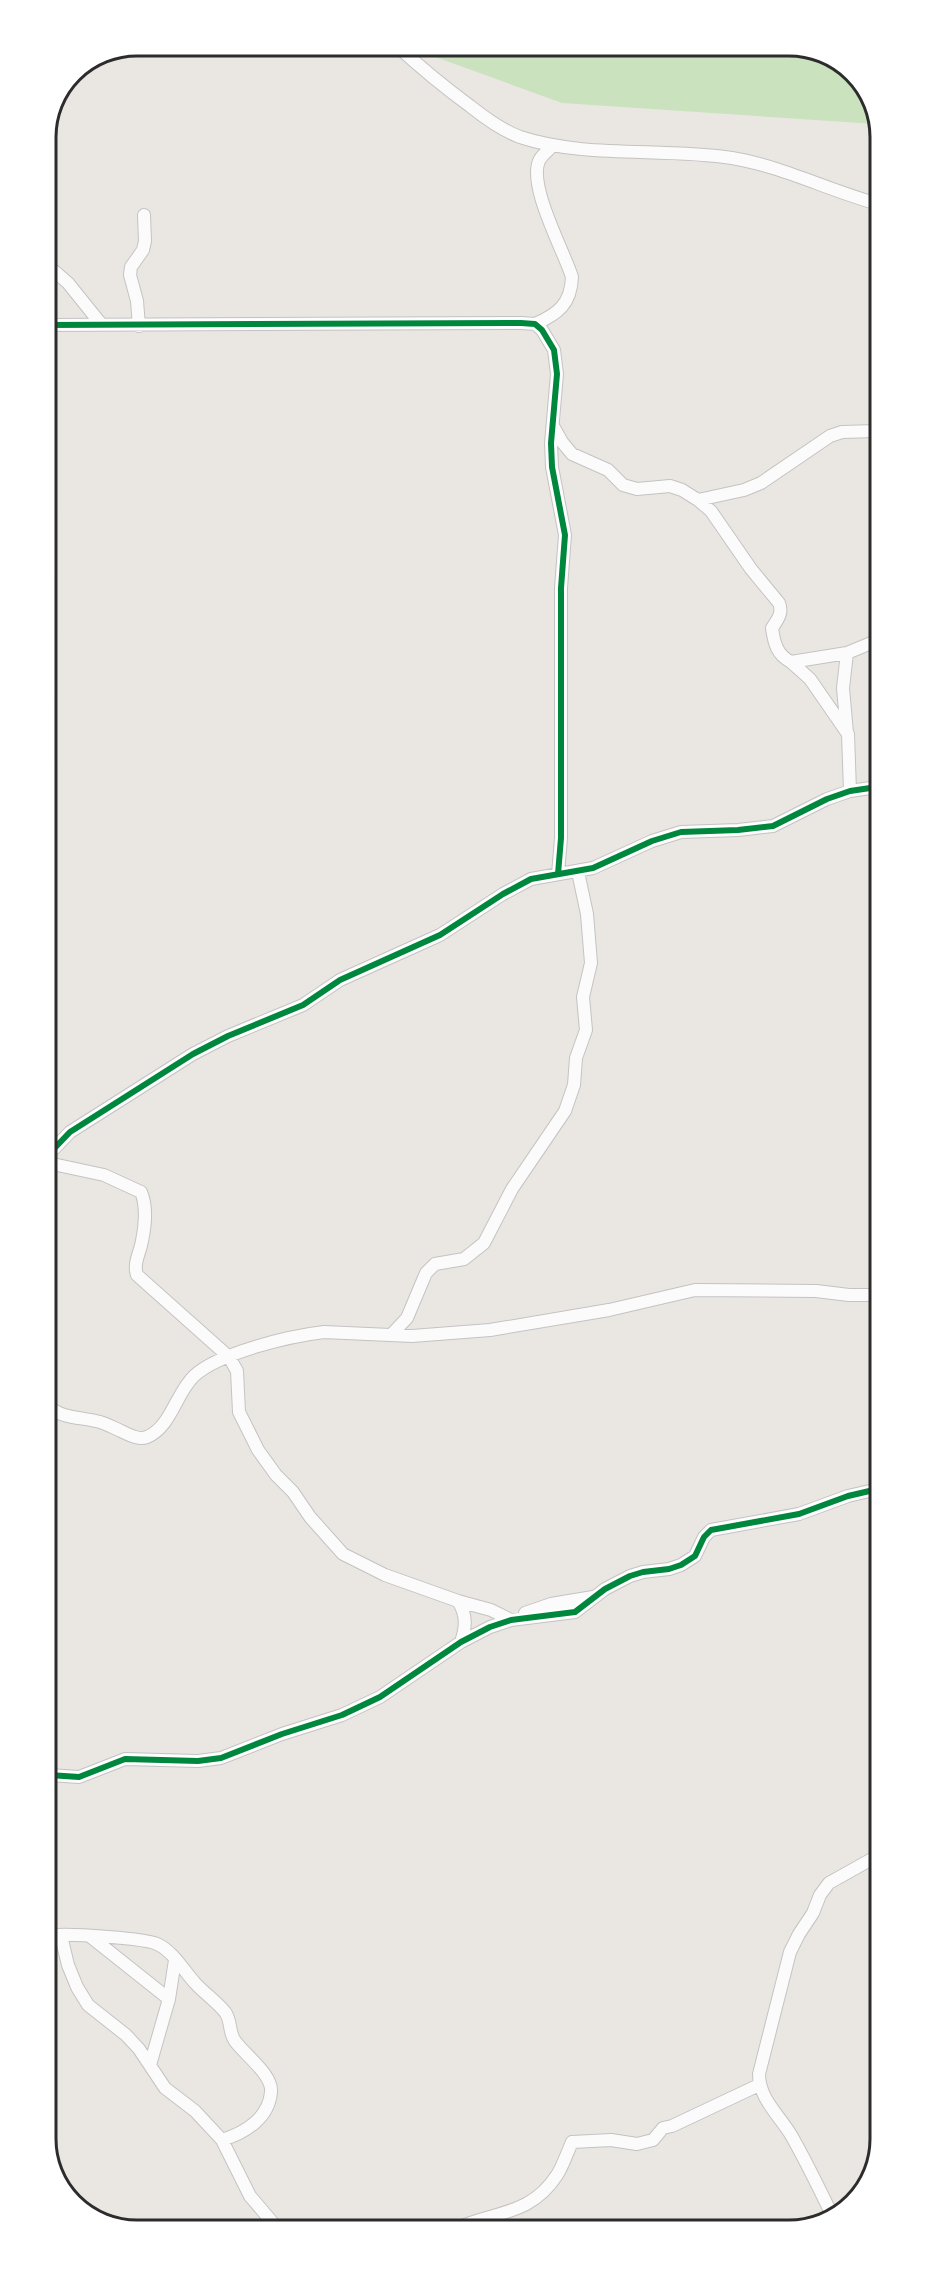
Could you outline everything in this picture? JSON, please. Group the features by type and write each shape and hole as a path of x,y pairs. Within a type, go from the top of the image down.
{"street":[{"path":"408,56 431,78 496,126 519,136 553,145 701,154 735,159 775,169 870,201"},
{"path":"56,326 535,324 550,317 569,297 572,277 548,220 537,174 539,160 553,145"},
{"path":"139,326 137,301 130,274 131,267 143,249 145,241 144,215"},
{"path":"56,273 102,324"},
{"path":"535,324 542,330 554,350 557,374 551,442 552,467 565,535 561,588 561,838 558,874"},
{"path":"553,425 572,454 608,470 623,485 637,489 670,486 698,500 711,512 751,569 779,603 780,616 772,628 774,642 784,658 810,679 848,734"},
{"path":"698,500 744,490 761,483 830,436 842,432 870,431"},
{"path":"791,662 847,653 870,643"},
{"path":"847,653 843,688 848,734 850,791"},
{"path":"56,1149 70,1132 193,1054 228,1036 303,1005 340,980 440,935 503,894 531,879 593,868 652,841 681,832 773,826 807,807 850,791 870,788"},
{"path":"392,1334 407,1318 426,1273 435,1264 465,1258 484,1243 512,1189 565,1111 574,1085 576,1058 586,1030 583,997 591,963 587,914 578,872"},
{"path":"56,1160 104,1175 141,1192 145,1200 142,1241 135,1265 137,1275 229,1357 237,1371 239,1413 258,1450 276,1475 293,1492 310,1517 343,1554 385,1575 514,1619"},
{"path":"56,1411 62,1415 101,1422 136,1438 144,1438 157,1432 185,1387 208,1366 242,1351 312,1333 412,1336 515,1326 609,1310 695,1290 816,1291 870,1295"},
{"path":"56,1775 79,1777 125,1759 198,1761 232,1755 270,1738 321,1723 360,1708 461,1642 490,1627 514,1619 575,1612 594,1597 630,1576 681,1565 695,1556 704,1537 711,1530 799,1514 870,1491"},
{"path":"458,1601 463,1609 465,1620 461,1642"},
{"path":"829,2208 790,2133 759,2085 759,2074 790,1952 799,1934 829,1883 870,1860"},
{"path":"56,1934 146,1941 158,1944 226,2013 230,2020 229,2030 234,2040 265,2073 271,2086 270,2098 255,2123 238,2135 222,2140"},
{"path":"56,1936 62,1940 68,1965 88,2005 126,2035 139,2049 165,2088 195,2110 222,2140 250,2196 270,2219"},
{"path":"91,1937 169,1999"},
{"path":"150,2065 169,1999 175,1960"},
{"path":"479,2220 493,2214 510,2212 529,2204 557,2176 572,2142 611,2140 624,2144 646,2143 656,2138 663,2128 672,2126 759,2085"}],"green space":[{"path":"433,56 804,57 824,64 846,79 859,96 868,124 562,103"}],"cycle path":[{"path":"56,325 521,323 535,324 542,330 554,350 557,374 551,443 552,467 565,535 561,588 561,838 558,874"},
{"path":"56,1147 70,1132 193,1054 228,1036 303,1005 340,980 440,935 503,894 531,879 593,868 652,841 681,832 773,826 827,799 850,791 870,788"},
{"path":"56,1775 79,1777 125,1759 198,1761 221,1758 282,1734 342,1715 380,1697 461,1642 490,1627 511,1620 575,1612 605,1589 630,1576 681,1565 695,1556 704,1537 711,1530 799,1514 848,1496 870,1491"}]}
